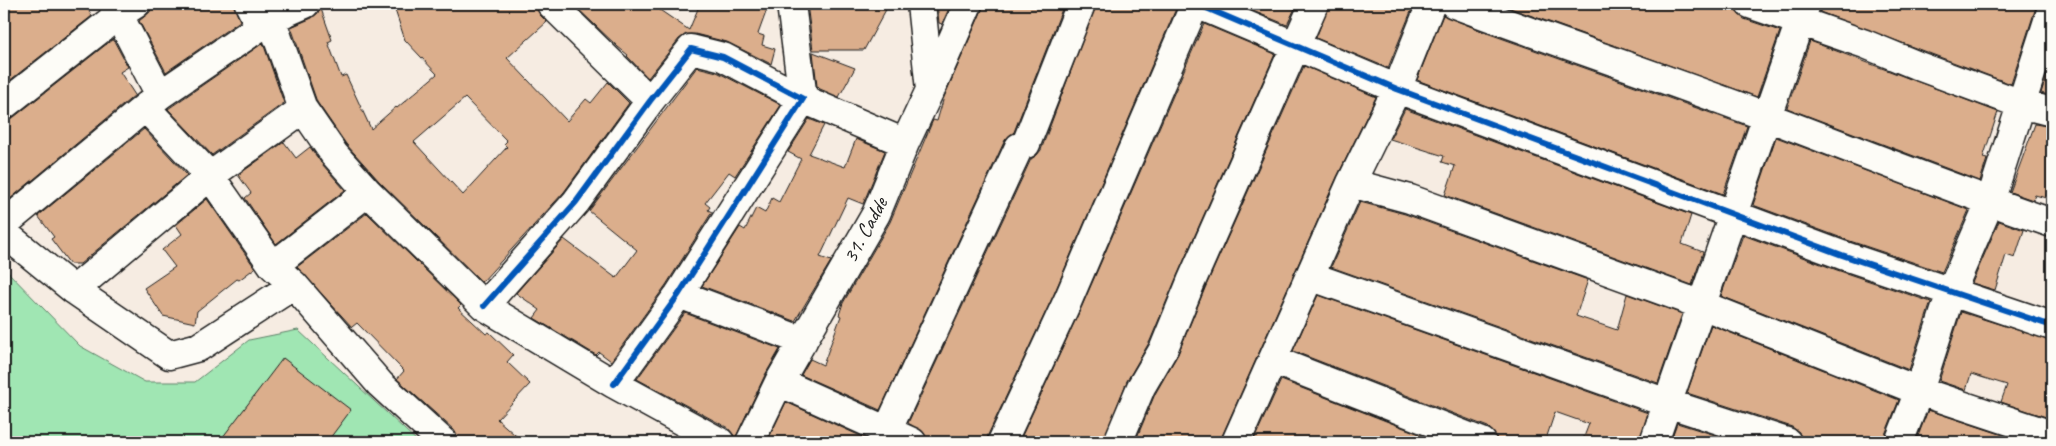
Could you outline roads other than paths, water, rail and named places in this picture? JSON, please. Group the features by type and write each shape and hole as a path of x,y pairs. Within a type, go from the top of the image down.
{"street":[{"path":"4,224 260,16 305,4"},
{"path":"551,4 650,101"},
{"path":"614,384 679,294 803,99 791,4"},
{"path":"921,4 930,90"},
{"name":"31. Cadde","path":"750,442 779,382 876,214 968,4"},
{"path":"884,436 1019,147 1026,144 1081,4"},
{"path":"1002,442 1068,300 1196,4 1398,88 1842,255 2052,326"},
{"path":"1118,442 1141,387 1164,348 1191,282 1314,4"},
{"path":"1236,442 1351,183 1398,88 1431,4"},
{"path":"1454,4 1766,117 1990,202 2052,223"},
{"path":"1750,4 1803,12 2021,104 2052,112"},
{"path":"4,105 122,8 153,102 210,176 274,266 294,285 380,384 443,442"},
{"path":"1900,442 1919,391 1951,292 1990,202 2052,11"},
{"path":"1654,442 1803,12"},
{"path":"260,16 303,109 334,154 368,192 484,306 614,384 720,442"},
{"path":"484,306 576,202 650,101 691,49 723,57 803,99 906,143"},
{"path":"74,290 210,176 303,109"},
{"path":"1351,183 1410,199 1702,304 1919,391 2052,435"},
{"path":"274,266 368,192"},
{"path":"4,233 74,290 169,355 199,348 294,285"},
{"path":"1310,276 1667,403 1788,442"},
{"path":"679,294 803,341"},
{"path":"1273,360 1434,433 1482,442"},
{"path":"779,382 884,436 912,442"}]}
